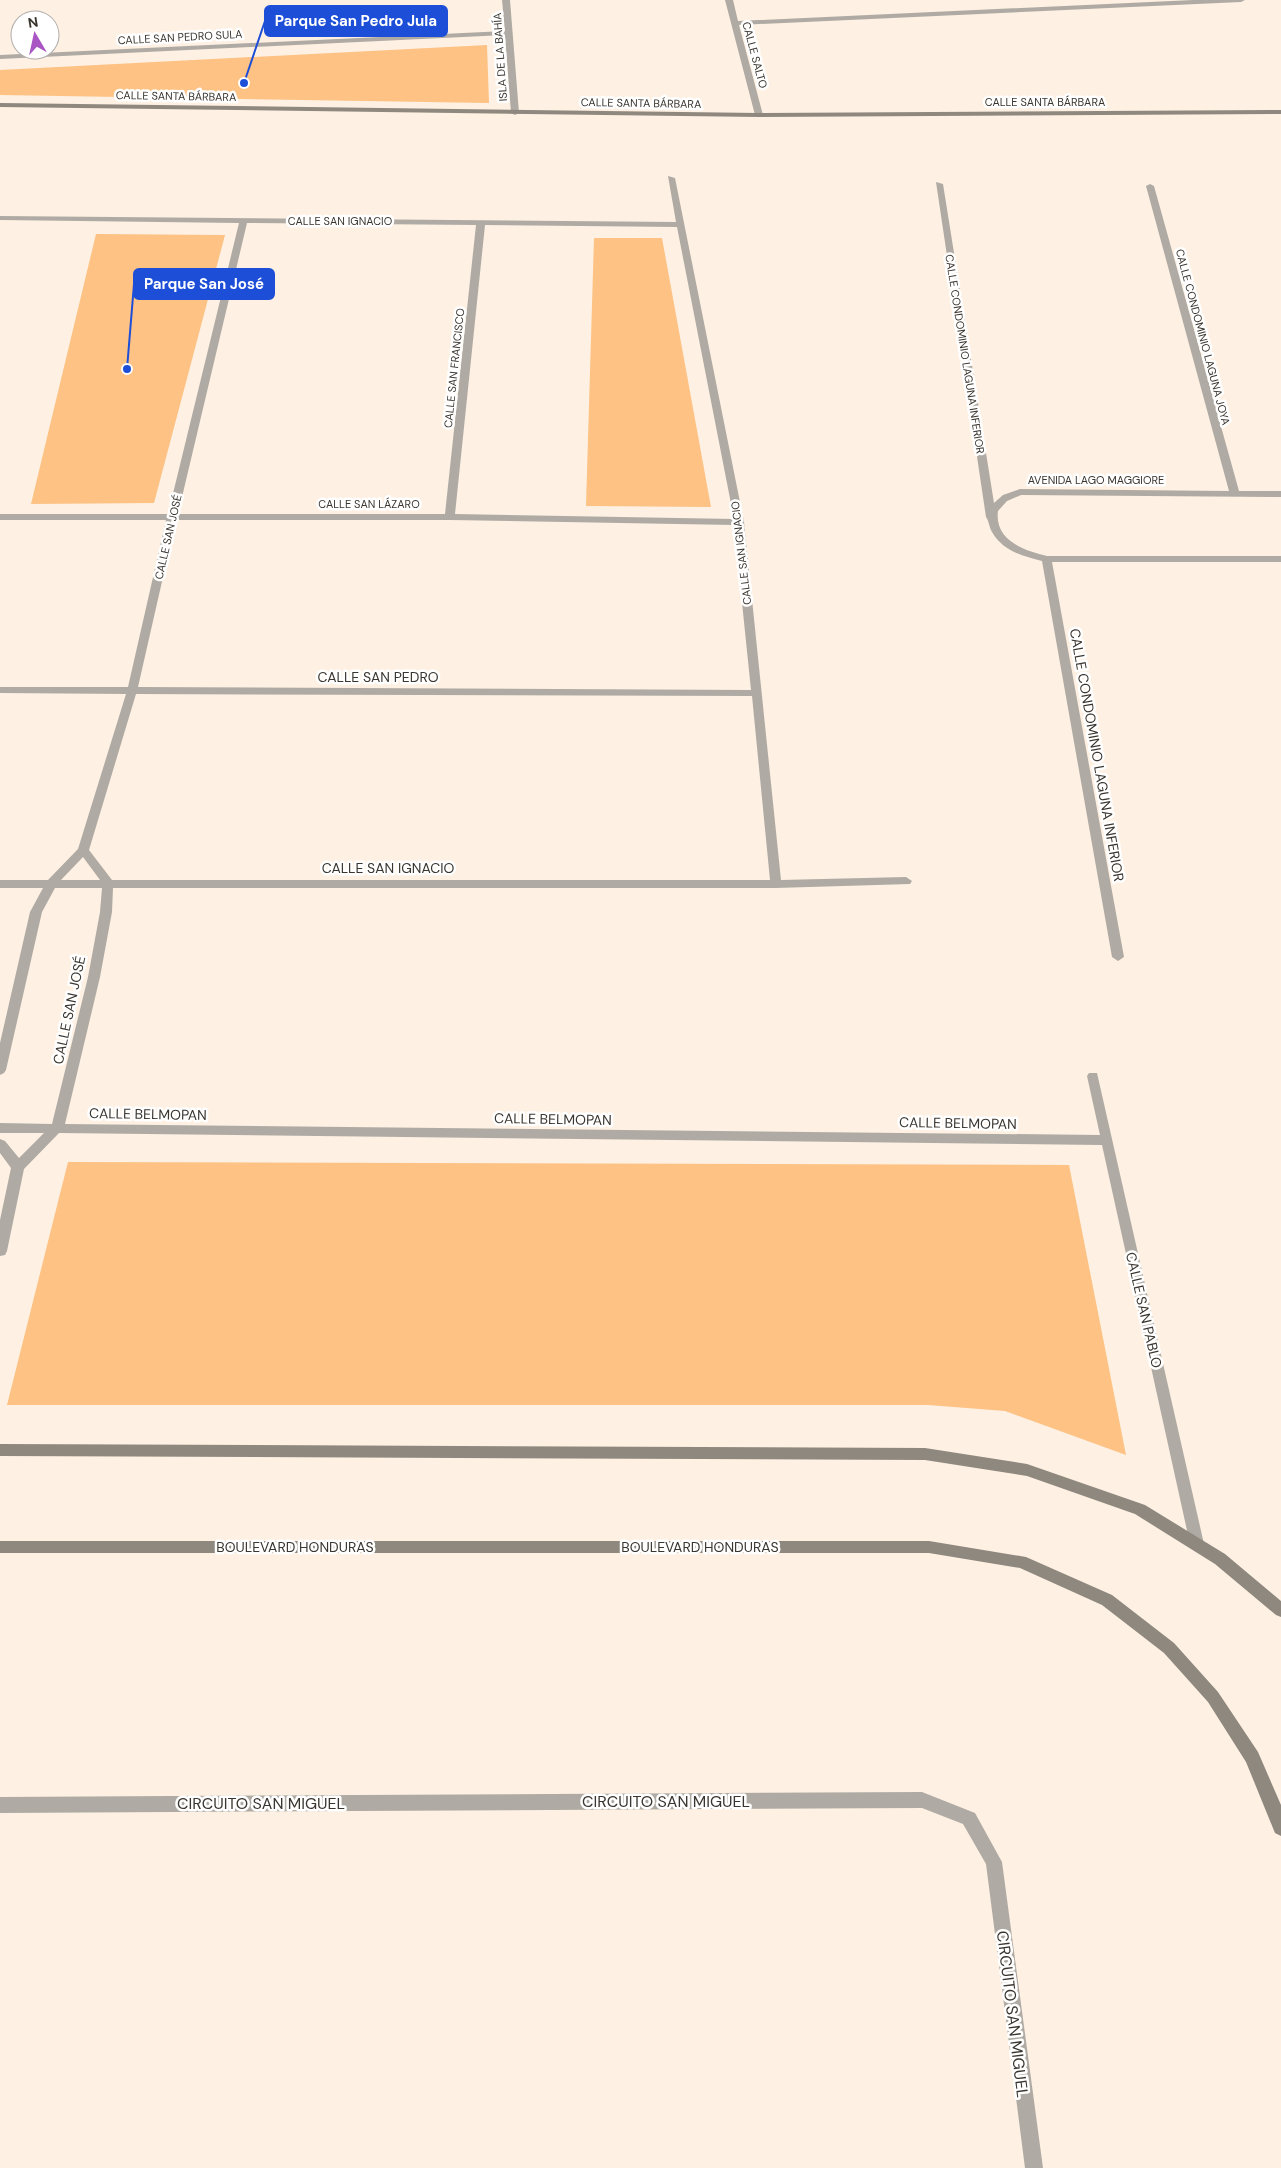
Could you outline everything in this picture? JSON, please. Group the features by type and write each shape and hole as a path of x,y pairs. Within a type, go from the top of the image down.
{"street":[{"name":"ISLA DE LA BAHÍA","path":"506,0 515,113"},
{"name":"CALLE SALTO","path":"729,0 759,115"},
{"path":"735,23 1242,0"},
{"name":"CALLE SAN PEDRO SULA","path":"0,57 510,33"},
{"name":"CALLE SANTA BÁRBARA","path":"0,104 515,113 759,115 1281,112"},
{"name":"CALLE SAN IGNACIO","path":"671,178 739,522 776,884"},
{"name":"CALLE CONDOMINIO LAGUNA INFERIOR","path":"939,184 992,524"},
{"name":"CALLE CONDOMINIO LAGUNA JOYA","path":"1150,186 1235,494"},
{"name":"CALLE SAN IGNACIO","path":"0,218 680,225"},
{"name":"CALLE SAN JOSÉ","path":"0,1070 36,912 52,883 83,850 132,691 244,220"},
{"name":"CALLE SAN FRANCISCO","path":"450,517 481,222"},
{"name":"AVENIDA LAGO MAGGIORE","path":"992,524 995,507 1002,499 1020,492 1281,494"},
{"name":"CALLE SAN LÁZARO","path":"0,517 450,517 739,522"},
{"path":"992,524 999,537 1009,546 1028,555 1047,559 1281,559"},
{"name":"CALLE CONDOMINIO LAGUNA INFERIOR","path":"1047,559 1118,957"},
{"name":"CALLE SAN PEDRO","path":"0,690 756,694"},
{"path":"83,850 108,883"},
{"name":"CALLE SAN IGNACIO","path":"0,884 776,884 906,882"},
{"name":"CALLE SAN JOSÉ","path":"18,1168 57,1128 94,977 106,912 108,883"},
{"name":"CALLE SAN PABLO","path":"1093,1076 1197,1544"},
{"name":"CALLE BELMOPAN","path":"0,1128 1106,1140"},
{"path":"0,1144 18,1168 0,1251"},
{"path":"0,1450 925,1454 1027,1470 1140,1509 1220,1559 1281,1610"},
{"name":"BOULEVARD HONDURAS","path":"0,1547 929,1547 1020,1562 1107,1600 1170,1648 1213,1697 1252,1757 1280,1823"},
{"name":"CIRCUITO SAN MIGUEL","path":"0,1805 922,1800 969,1818 994,1862 1034,2168"}],"shaded area":[{"path":"487,45 489,103 0,95 0,70"},
{"path":"96,234 225,235 154,503 31,504"},
{"path":"594,238 662,238 711,507 586,506"},
{"path":"68,1162 1069,1165 1126,1455 1005,1411 928,1405 7,1405"}],"place":[{"name":"Parque San Pedro Jula","path":"244,83"},
{"name":"Parque San José","path":"127,369"}]}
